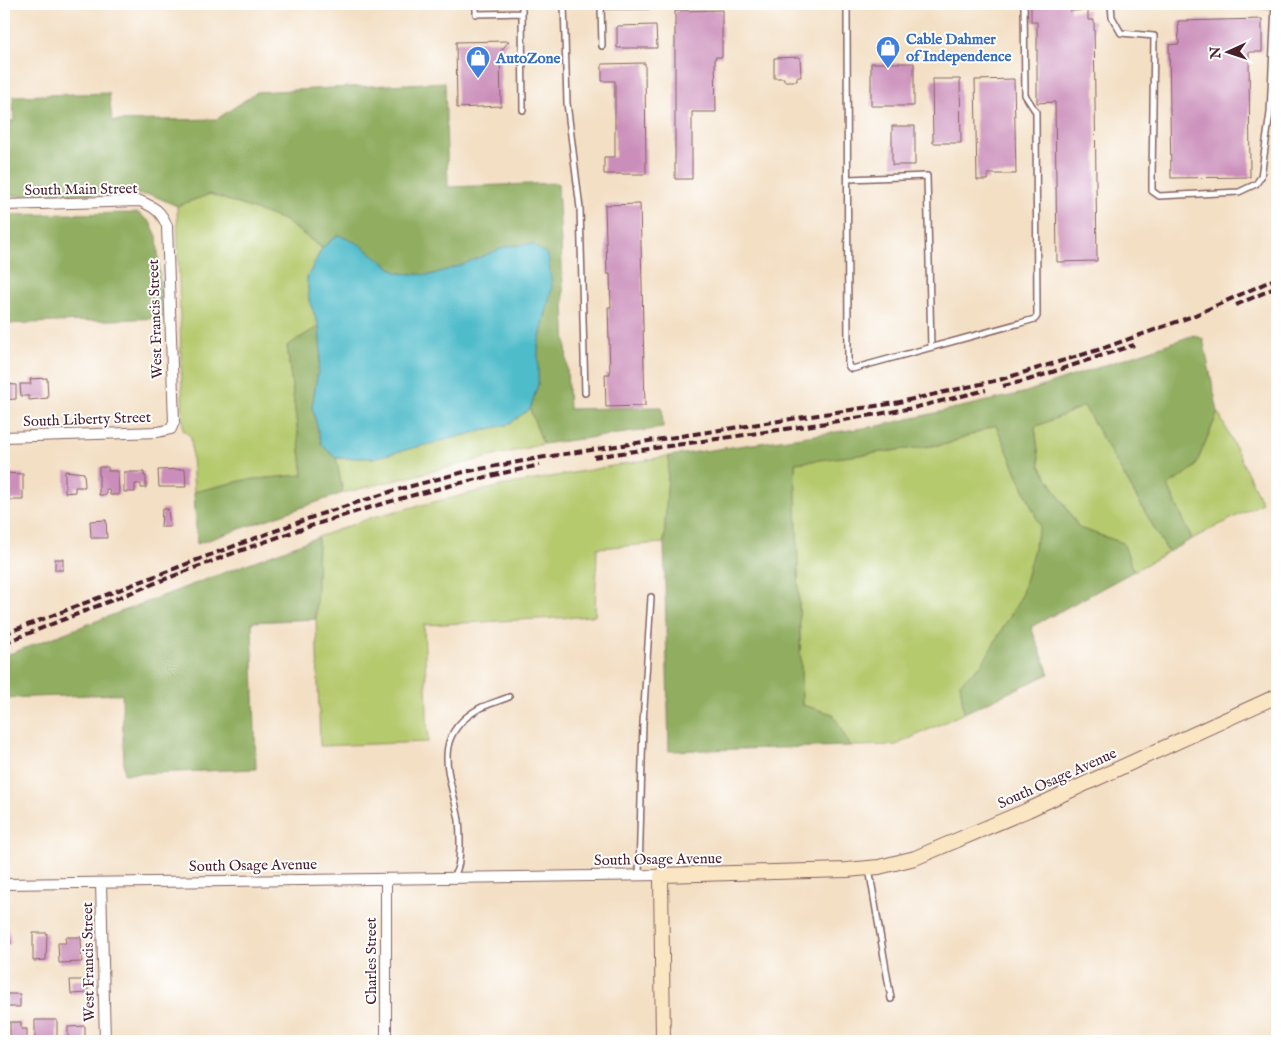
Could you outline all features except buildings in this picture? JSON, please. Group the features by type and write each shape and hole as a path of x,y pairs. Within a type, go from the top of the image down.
{"street":[{"name":"South Main Street","path":"4,206 140,201 158,210"},
{"name":"West Francis Street","path":"158,210 167,226 174,422 171,429"},
{"name":"South Liberty Street","path":"4,437 158,432 171,429"},
{"name":"South Osage Avenue","path":"4,884 639,876 869,868 915,858 1028,810 1277,696"},
{"path":"661,875 663,1041"},
{"name":"Charles Street","path":"386,880 386,1041"},
{"name":"West Francis Street","path":"101,883 105,1041"}],"lane":[{"path":"476,4 476,14 522,13"},
{"path":"522,4 523,110"},
{"path":"564,4 567,103 580,208 585,393"},
{"path":"602,46 601,6 647,6 647,4"},
{"path":"847,4 850,368 852,369 1035,319 1038,316 1036,112 1025,95 1024,4"},
{"path":"1111,4 1112,17 1121,33 1154,36 1152,191 1159,196 1239,192 1256,184 1261,176 1270,113 1275,5 1242,4"},
{"path":"848,179 927,176 931,347"},
{"path":"639,876 644,706 651,597"},
{"path":"448,879 456,873 458,867 460,834 459,821 449,780 448,743 460,723 480,708 508,697"},
{"path":"869,868 891,999"}],"green space":[{"path":"445,82 448,187 558,183 569,409 662,407 663,428 543,444 530,409 538,384 538,345 552,288 459,266 430,275 398,273 359,244 338,235 322,248 284,220 210,194 177,206 152,195 4,196 4,121 14,121 13,96 109,93 112,121 217,119 257,92"},
{"path":"210,194 284,220 322,248 307,278 309,300 319,326 287,346 303,475 245,480 194,492 191,437 183,430 177,206"},
{"path":"138,213 150,222 157,236 162,318 4,324 4,215"},
{"path":"319,326 321,352 312,407 322,445 336,458 343,493 197,544 194,492 245,480 303,475 287,346"},
{"path":"1194,335 1203,339 1218,412 1195,467 1168,486 1192,539 1168,552 1084,406 1035,427 1040,466 1079,528 1123,543 1134,571 1031,627 1049,674 964,713 960,683 982,664 1021,597 1040,526 996,425 947,444 795,463 802,705 833,714 850,746 669,751 664,543 669,456 878,426 1023,393"},
{"path":"1084,406 1168,552 1134,571 1123,543 1079,528 1040,466 1035,427"},
{"path":"530,409 543,444 343,493 336,458 373,458 509,424"},
{"path":"1218,412 1262,503 1192,539 1168,486 1195,467"},
{"path":"996,425 1040,526 1021,597 982,665 960,683 964,713 896,745 850,746 833,714 802,705 795,463 947,444"},
{"path":"669,456 664,543 597,548 595,616 424,625 428,742 320,746 316,619 318,537 376,516 505,485"},
{"path":"318,537 316,619 252,622 256,769 124,774 122,694 4,698 4,656"}],"water":[{"path":"338,235 359,244 398,273 430,275 459,266 507,246 532,244 548,255 552,288 538,345 538,384 530,409 509,424 373,458 336,458 322,445 312,407 321,352 319,327 309,300 307,278 322,248"}],"railway":[{"path":"4,634 318,515 393,491 464,472 539,458 895,403 999,380 1101,349 1193,316 1277,278"},
{"path":"1236,305 1277,287"},
{"path":"1003,386 1028,380 1134,345"},
{"path":"594,457 826,423 913,408 986,390"},
{"path":"4,643 173,576 302,529 417,494 540,465"}],"place":[{"name":"Cable Dahmer of Independence","path":"888,69"},
{"name":"AutoZone","path":"478,79"}]}
